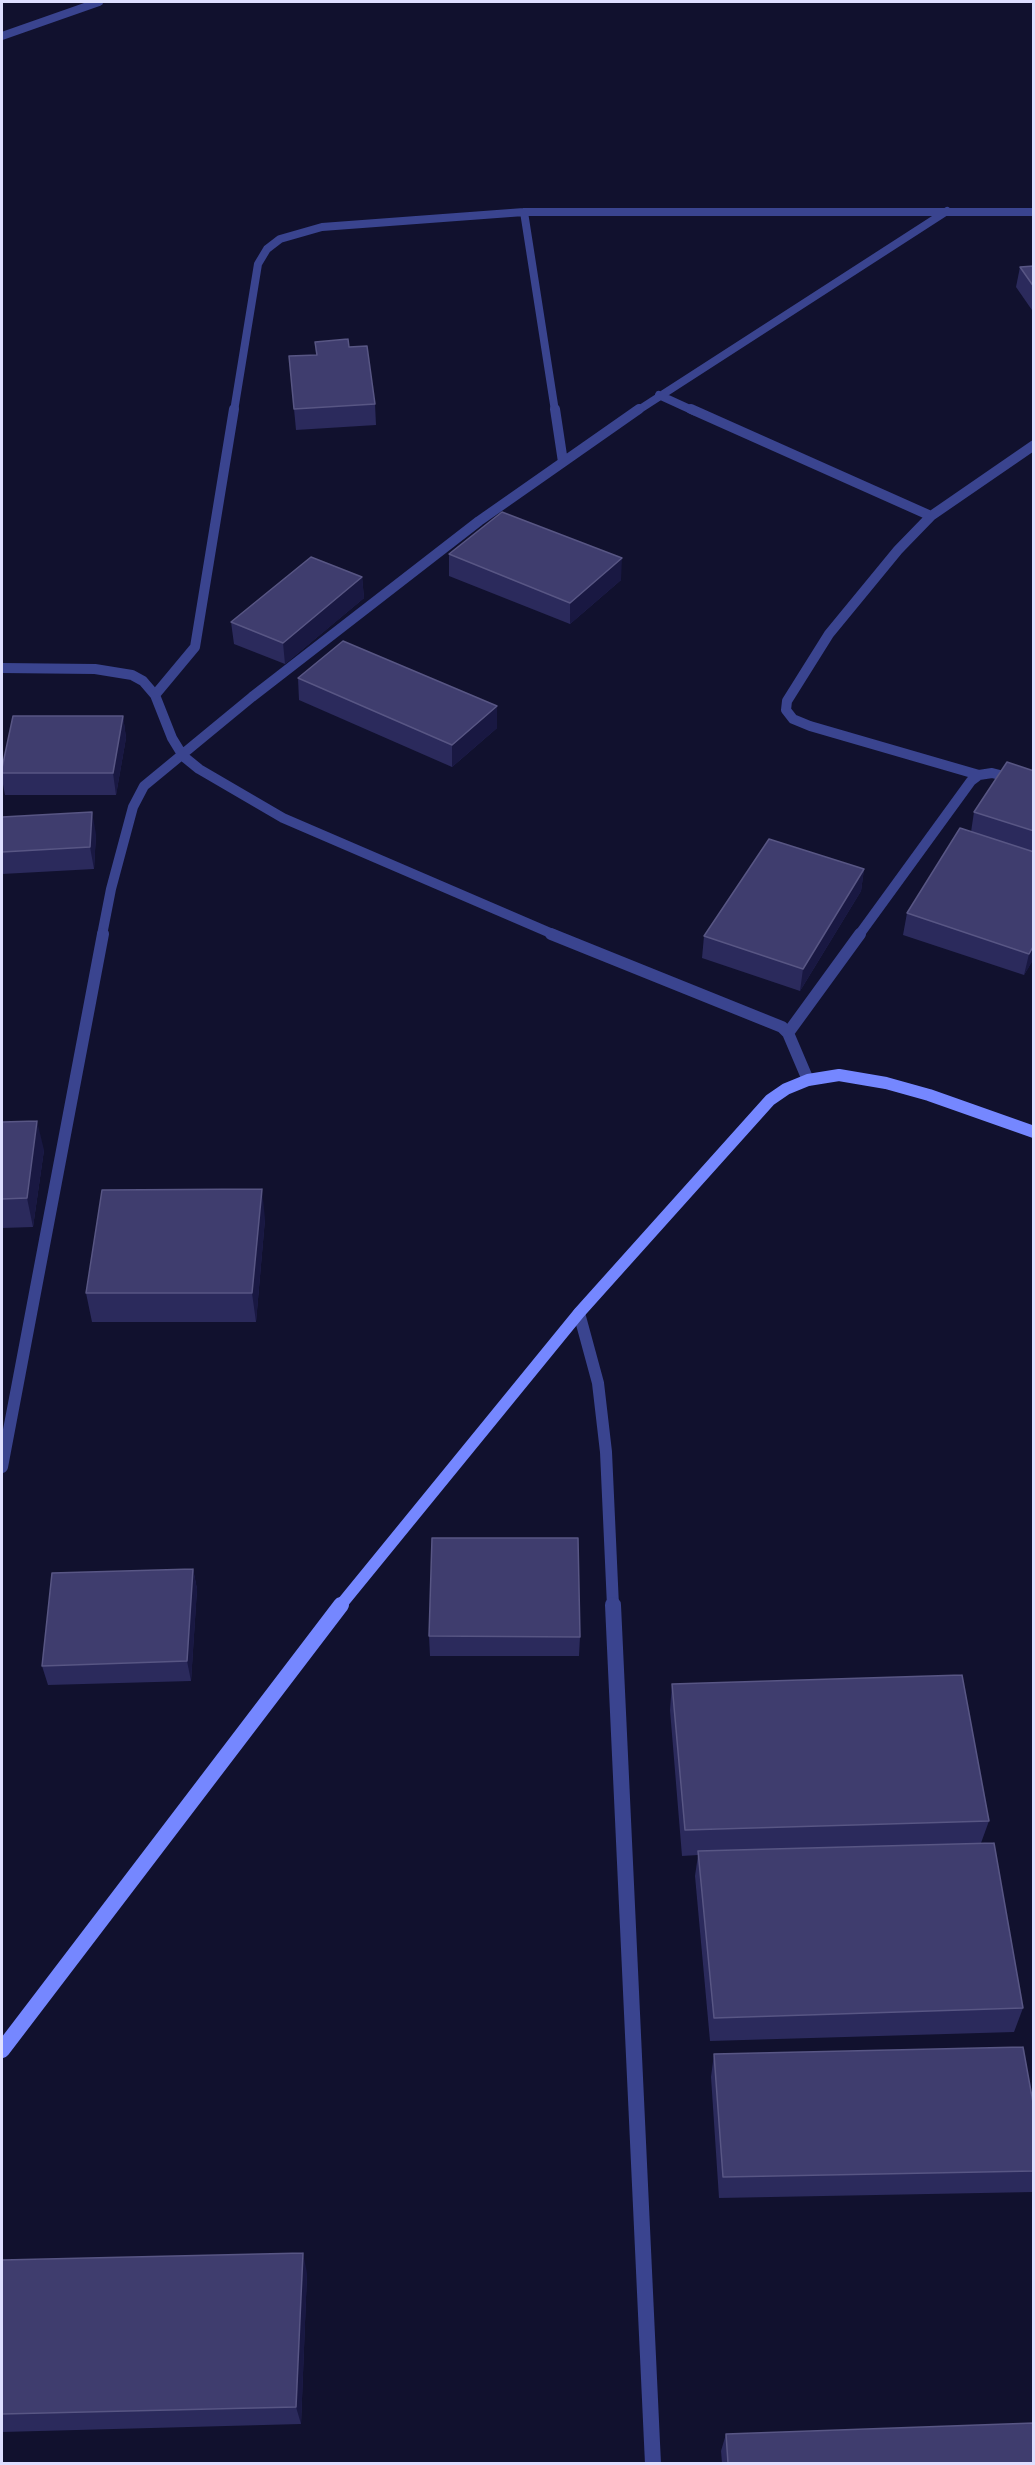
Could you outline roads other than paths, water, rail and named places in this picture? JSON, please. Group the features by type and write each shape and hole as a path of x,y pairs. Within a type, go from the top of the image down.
{"street":[{"path":"2,36 99,2"},
{"path":"2,1467 111,889 133,807 144,786 252,697 479,521 659,395 947,211"},
{"path":"524,212 563,462"},
{"path":"155,695 186,660 195,647 199,634 258,264 267,249 280,239 322,227 524,212 1034,212"},
{"path":"659,395 931,516"},
{"path":"1034,445 931,516 898,550 829,634 787,701 786,710 793,719 810,726 980,775 1005,775 1034,784"},
{"path":"2,668 121,672 143,681 155,695 166,726 183,756 199,769 283,818 510,917 775,1024 788,1033 808,1080"},
{"path":"788,1033 971,781 980,775"},
{"path":"2,2049 347,1597 579,1313 770,1100 808,1080 839,1076 886,1083 1034,1132"},
{"path":"579,1313 598,1383 606,1452 633,2072 653,2463"}]}
